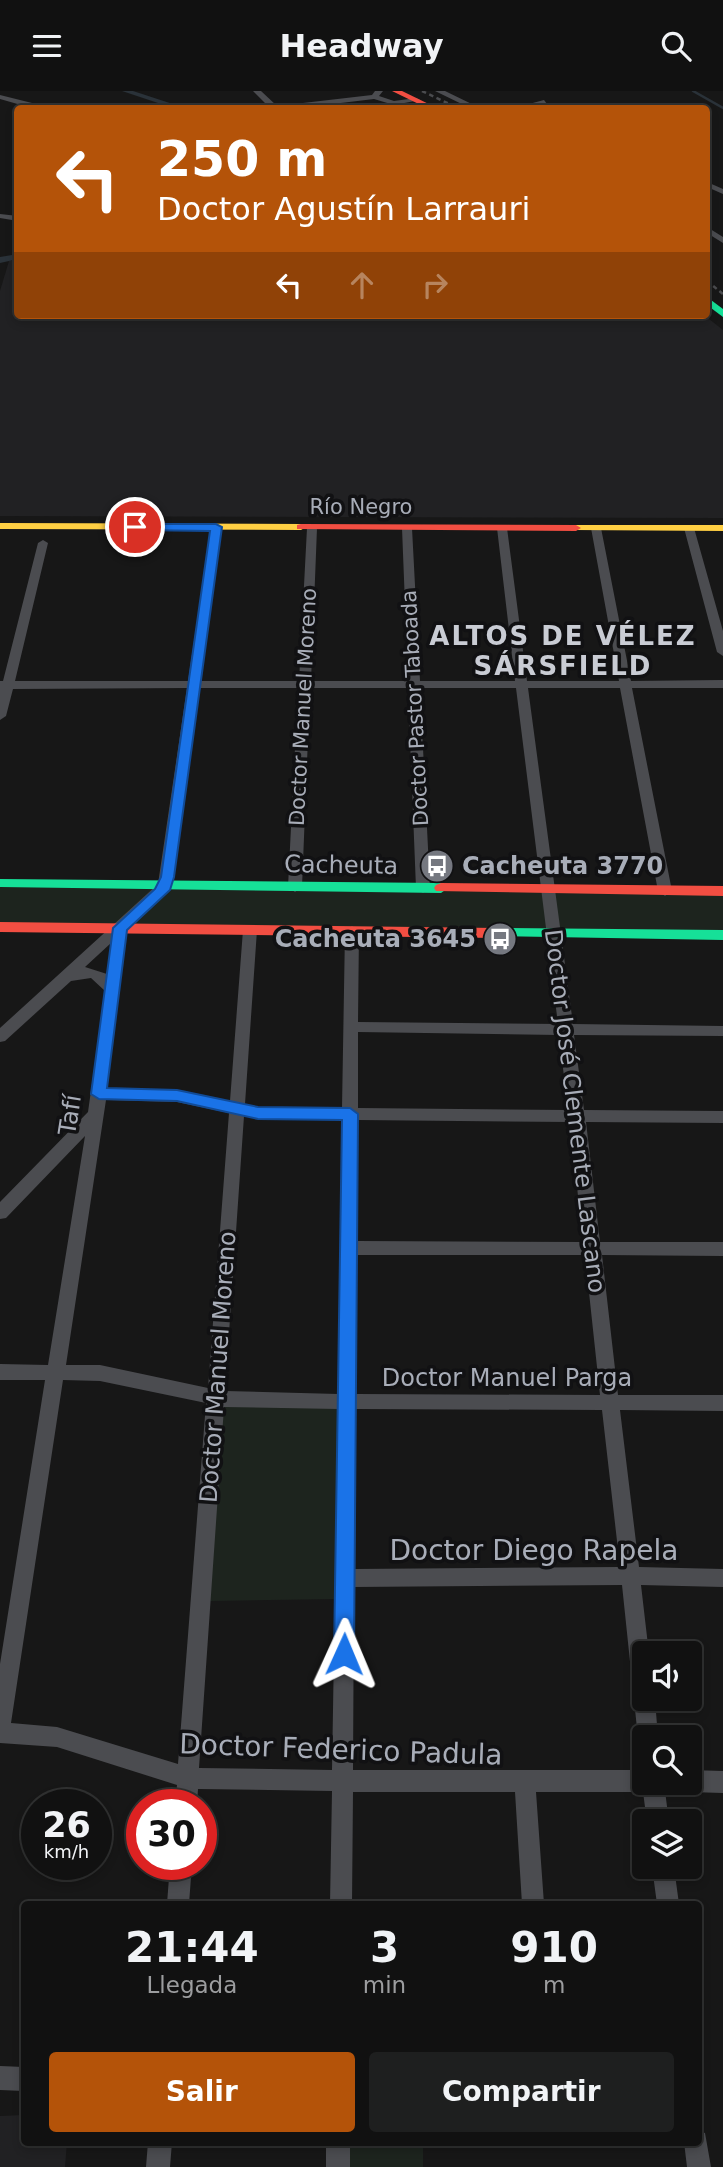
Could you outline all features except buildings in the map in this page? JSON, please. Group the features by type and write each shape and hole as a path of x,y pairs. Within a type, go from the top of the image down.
{"street":[{"path":"257,91 269,105"},
{"path":"396,91 418,103"},
{"path":"439,91 470,105"},
{"path":"320,105 380,95 418,103"},
{"path":"0,97 30,105"},
{"path":"305,105 338,102"},
{"path":"531,105 544,102"},
{"name":"Río Negro","path":"0,526 723,528"},
{"path":"0,1038 165,887 216,527"},
{"name":"Doctor Manuel Moreno","path":"295,887 312,528"},
{"name":"Doctor Pastor Taboada","path":"407,528 423,888"},
{"name":"Doctor José Clemente Lascano","path":"502,528 577,1116 638,1641"},
{"path":"596,528 665,891"},
{"path":"689,528 723,652"},
{"path":"0,716 4,685 43,543"},
{"path":"4,685 723,684"},
{"name":"Cacheuta","path":"0,883 165,887 723,891"},
{"path":"0,927 723,935"},
{"name":"Tafí","path":"0,1731 99,1094 121,928"},
{"name":"Doctor Manuel Moreno","path":"187,1789 250,930"},
{"path":"341,1901 352,931"},
{"path":"67,977 90,971 100,974 112,990"},
{"path":"351,1027 723,1031"},
{"path":"99,1094 177,1096 258,1113 723,1117"},
{"path":"0,1213 95,1115"},
{"path":"348,1248 723,1249"},
{"name":"Doctor Manuel Parga","path":"0,1373 55,1372 130,1378 234,1401 723,1403"},
{"name":"Doctor Diego Rapela","path":"344,1578 723,1578"},
{"name":"Doctor Federico Padula","path":"0,1731 57,1737 188,1778 632,1781"},
{"path":"525,1781 533,1901"},
{"path":"702,1781 723,1782"},
{"path":"665,1879 668,1901"},
{"path":"178,1901 180,1880"},
{"path":"0,2078 21,2080"},
{"path":"158,2167 160,2146"},
{"path":"338,2146 338,2167"},
{"path":"696,2146 699,2167"}],"shaded area":[{"path":"14,260 14,319 709,319 723,330 723,518 0,516 0,291 9,261"},
{"path":"0,883 723,891 723,935 0,927"},
{"path":"341,1406 336,1599 210,1601 221,1407"},
{"path":"21,2115 21,2146 67,2146 65,2167 0,2167 0,2116"},
{"path":"348,2146 423,2146 423,2167 348,2167"}],"waterway":[{"path":"126,91 172,105"},
{"path":"693,91 723,108"},
{"path":"0,260 14,257"}],"railway":[{"path":"422,91 452,105"},
{"path":"710,283 723,294"}],"traffic: fast":[{"path":"710,303 723,314"},
{"path":"0,883 441,888"},
{"path":"497,933 723,935"}],"traffic: slow":[{"path":"0,526 301,527"},
{"path":"576,528 723,528"}],"traffic: jam":[{"path":"396,91 427,105"},
{"path":"301,527 576,528"},
{"path":"441,888 723,891"},
{"path":"0,927 497,933"}],"place":[{"name":"Cacheuta 3770","path":"437,866"},
{"name":"Cacheuta 3645","path":"500,939"}],"district":[{"name":"ALTOS DE VÉLEZ SÁRSFIELD","path":"563,650"}],"route":[{"path":"135,527 216,527 165,887 121,928 99,1094 177,1096 258,1113 350,1114 344,1654"}]}
